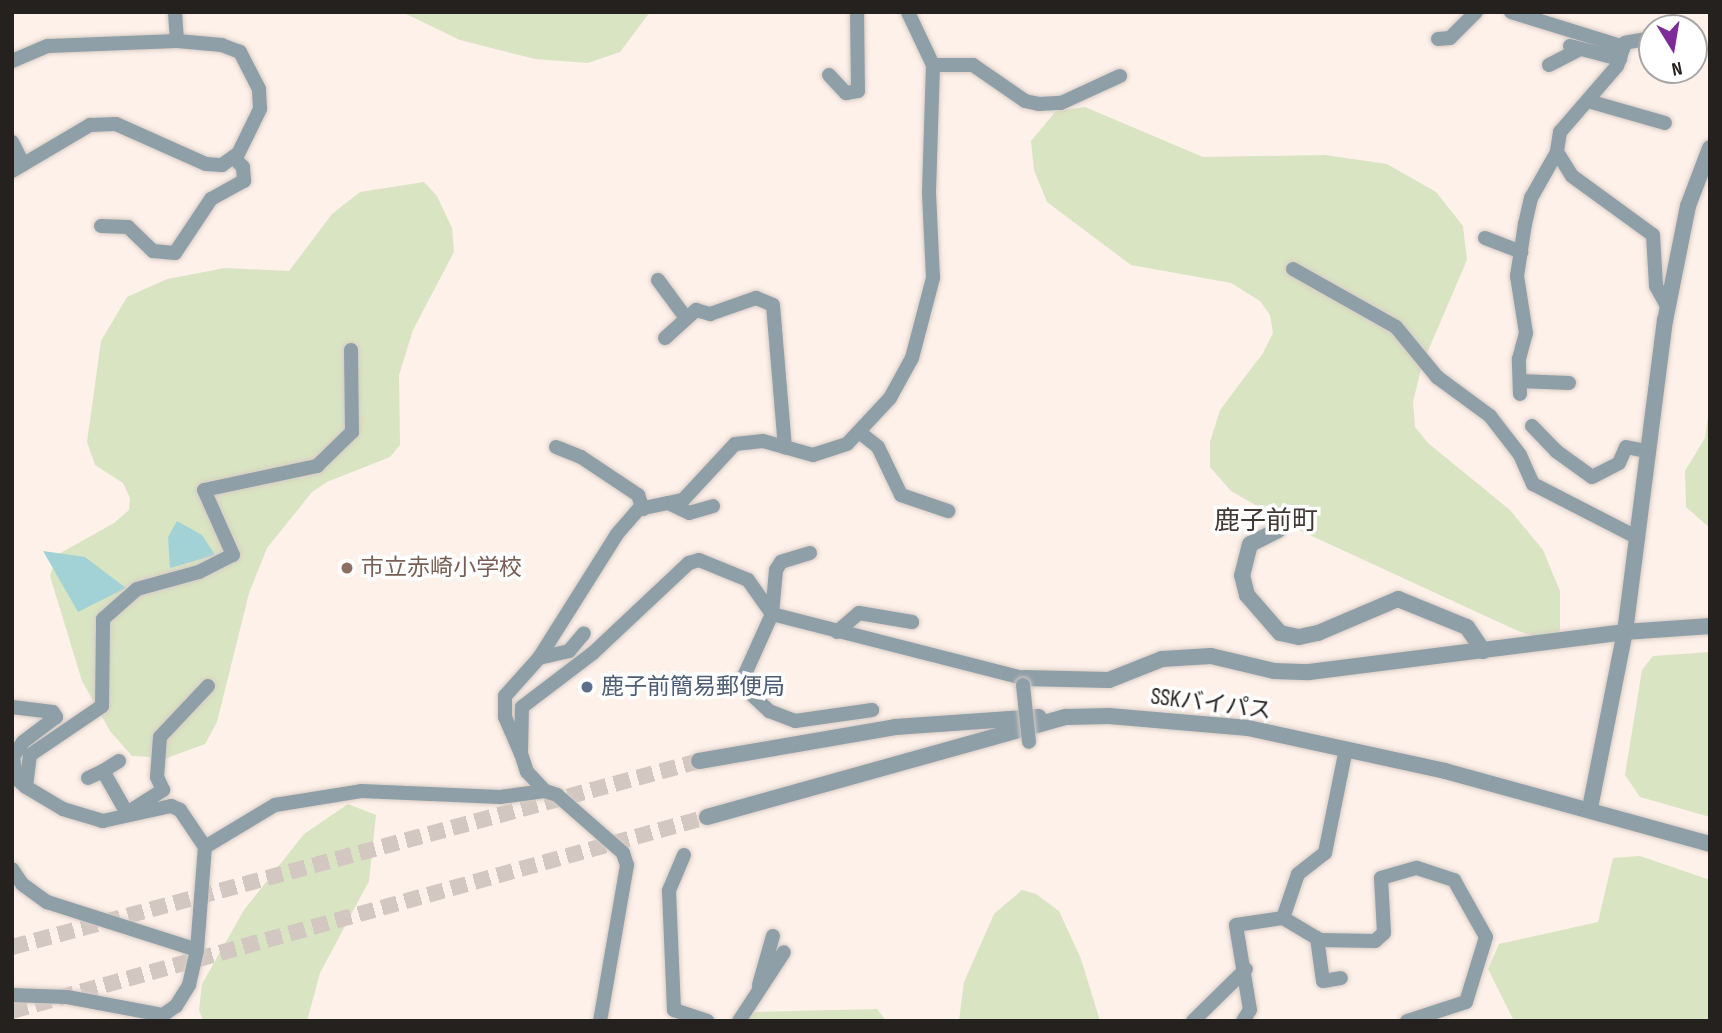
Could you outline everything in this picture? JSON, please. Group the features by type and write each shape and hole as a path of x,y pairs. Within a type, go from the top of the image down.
{"street":[{"path":"175,12 177,41"},
{"path":"829,75 846,93 858,92 857,12"},
{"path":"545,791 527,772 505,717 505,696 539,658 617,534 643,509 683,500 735,444 763,441 813,455 830,453 859,432 890,398 912,358 929,305 933,65 908,12"},
{"path":"1438,39 1450,38 1476,12"},
{"path":"1511,12 1622,53"},
{"path":"1569,383 1520,387 1519,359 1526,333 1517,276 1531,198 1557,152 1560,132 1588,101 1622,53 1638,40"},
{"path":"12,61 48,46 177,41 222,45 240,52 259,89 260,109 233,157 222,165 206,164 116,124 90,125 17,167 12,142"},
{"path":"1549,65 1575,47 1622,53"},
{"path":"933,65 973,65 1025,101 1039,104 1061,103 1120,76"},
{"path":"1588,101 1665,124"},
{"path":"1590,808 1625,632 1668,308 1688,206 1710,148"},
{"path":"1557,152 1582,185 1653,235 1656,286 1668,308"},
{"path":"101,226 128,227 153,251 175,253 211,199 244,181 243,167 233,157"},
{"path":"1485,238 1521,251"},
{"path":"1293,269 1396,327 1437,377 1463,392 1490,416 1520,456 1532,484 1636,537"},
{"path":"658,280 687,318"},
{"path":"666,338 696,310 710,314 756,298 773,305 785,447"},
{"path":"26,787 30,755 102,706 103,619 137,589 199,572 233,555 204,490 317,466 352,432 351,350"},
{"path":"1532,426 1556,451 1592,477 1619,463 1626,447 1647,451"},
{"path":"859,432 878,447 901,495 948,510"},
{"path":"556,447 581,457 638,495 643,509"},
{"path":"668,503 689,513 713,506"},
{"path":"1278,530 1250,544 1242,575 1247,595 1267,624 1280,633 1299,637 1318,633 1398,599 1467,627 1483,651"},
{"path":"810,553 780,562 772,614 746,674 751,694 769,711 795,720 872,710"},
{"path":"521,754 522,707 593,653 689,562 699,560 748,580 772,614 1023,682 1109,680 1162,660 1211,656 1273,671 1309,672 1625,632 1710,626"},
{"path":"837,632 859,613 912,622"},
{"path":"539,658 569,651 584,633"},
{"path":"1023,682 1029,742"},
{"path":"127,813 163,790 157,777 160,737 208,686"},
{"path":"12,707 53,712 56,717 23,742 13,757 16,778 26,787 63,809 103,821 127,813 171,806 180,810 205,846 197,950 189,985 176,1006 163,1016 67,997 12,995"},
{"path":"699,761 895,727 1066,717"},
{"name":"SSKバイパス","path":"708,817 1066,717 1248,728 1590,808 1710,844"},
{"path":"1283,918 1298,874 1325,853 1346,749"},
{"path":"88,778 119,761"},
{"path":"103,771 127,813"},
{"path":"205,846 275,805 310,796 361,791 500,797 545,791 557,795 623,853 627,865 600,1021"},
{"path":"684,855 669,891 674,1010 707,1021"},
{"path":"1243,1021 1250,1010 1246,969 1236,925 1283,918 1317,938 1375,941 1384,933 1381,878 1417,868 1454,880 1486,937 1466,1002 1407,1021"},
{"path":"12,869 22,884 47,902 197,950"},
{"path":"758,994 773,936"},
{"path":"1317,938 1323,981 1341,978"},
{"path":"739,1021 784,952"},
{"path":"1193,1021 1246,969"}],"green space":[{"path":"402,12 650,12 620,52 588,63 535,59 460,40"},
{"path":"1085,107 1203,157 1325,155 1387,164 1436,192 1463,226 1467,260 1422,365 1413,402 1415,427 1428,443 1510,510 1543,550 1560,591 1560,630 1550,641 1518,631 1301,531 1231,491 1210,467 1210,442 1220,410 1263,353 1273,333 1270,315 1260,301 1231,283 1131,265 1047,202 1034,170 1031,141 1056,111"},
{"path":"424,182 437,196 452,228 454,252 413,330 399,375 400,445 390,457 327,482 312,492 267,548 249,593 217,722 205,744 167,758 132,756 110,731 82,681 50,576 57,555 114,523 129,510 130,498 123,483 95,465 87,442 101,341 127,297 167,279 225,268 289,271 332,214 360,192"},
{"path":"1710,401 1710,528 1686,507 1685,471 1705,438"},
{"path":"1710,652 1710,817 1640,797 1625,775 1642,670 1653,656"},
{"path":"348,804 376,815 369,881 320,973 307,1021 203,1021 199,1010 202,984 244,910 304,834"},
{"path":"1640,856 1710,880 1710,1021 1514,1021 1488,969 1499,944 1598,922 1613,858"},
{"path":"1022,890 1036,894 1059,911 1081,959 1100,1021 959,1021 964,982 994,914"},
{"path":"877,1009 886,1021 741,1021 756,1012"}],"water":[{"path":"177,521 202,535 215,555 170,568 168,537"},
{"path":"43,551 85,557 126,588 78,612"}],"tunnel":[{"path":"12,947 699,761"},
{"path":"12,1011 707,817"}],"place":[{"name":"市立赤崎小学校","path":"347,568"},
{"name":"鹿子前簡易郵便局","path":"587,687"}],"district":[{"name":"鹿子前町","path":"1266,522"}]}
